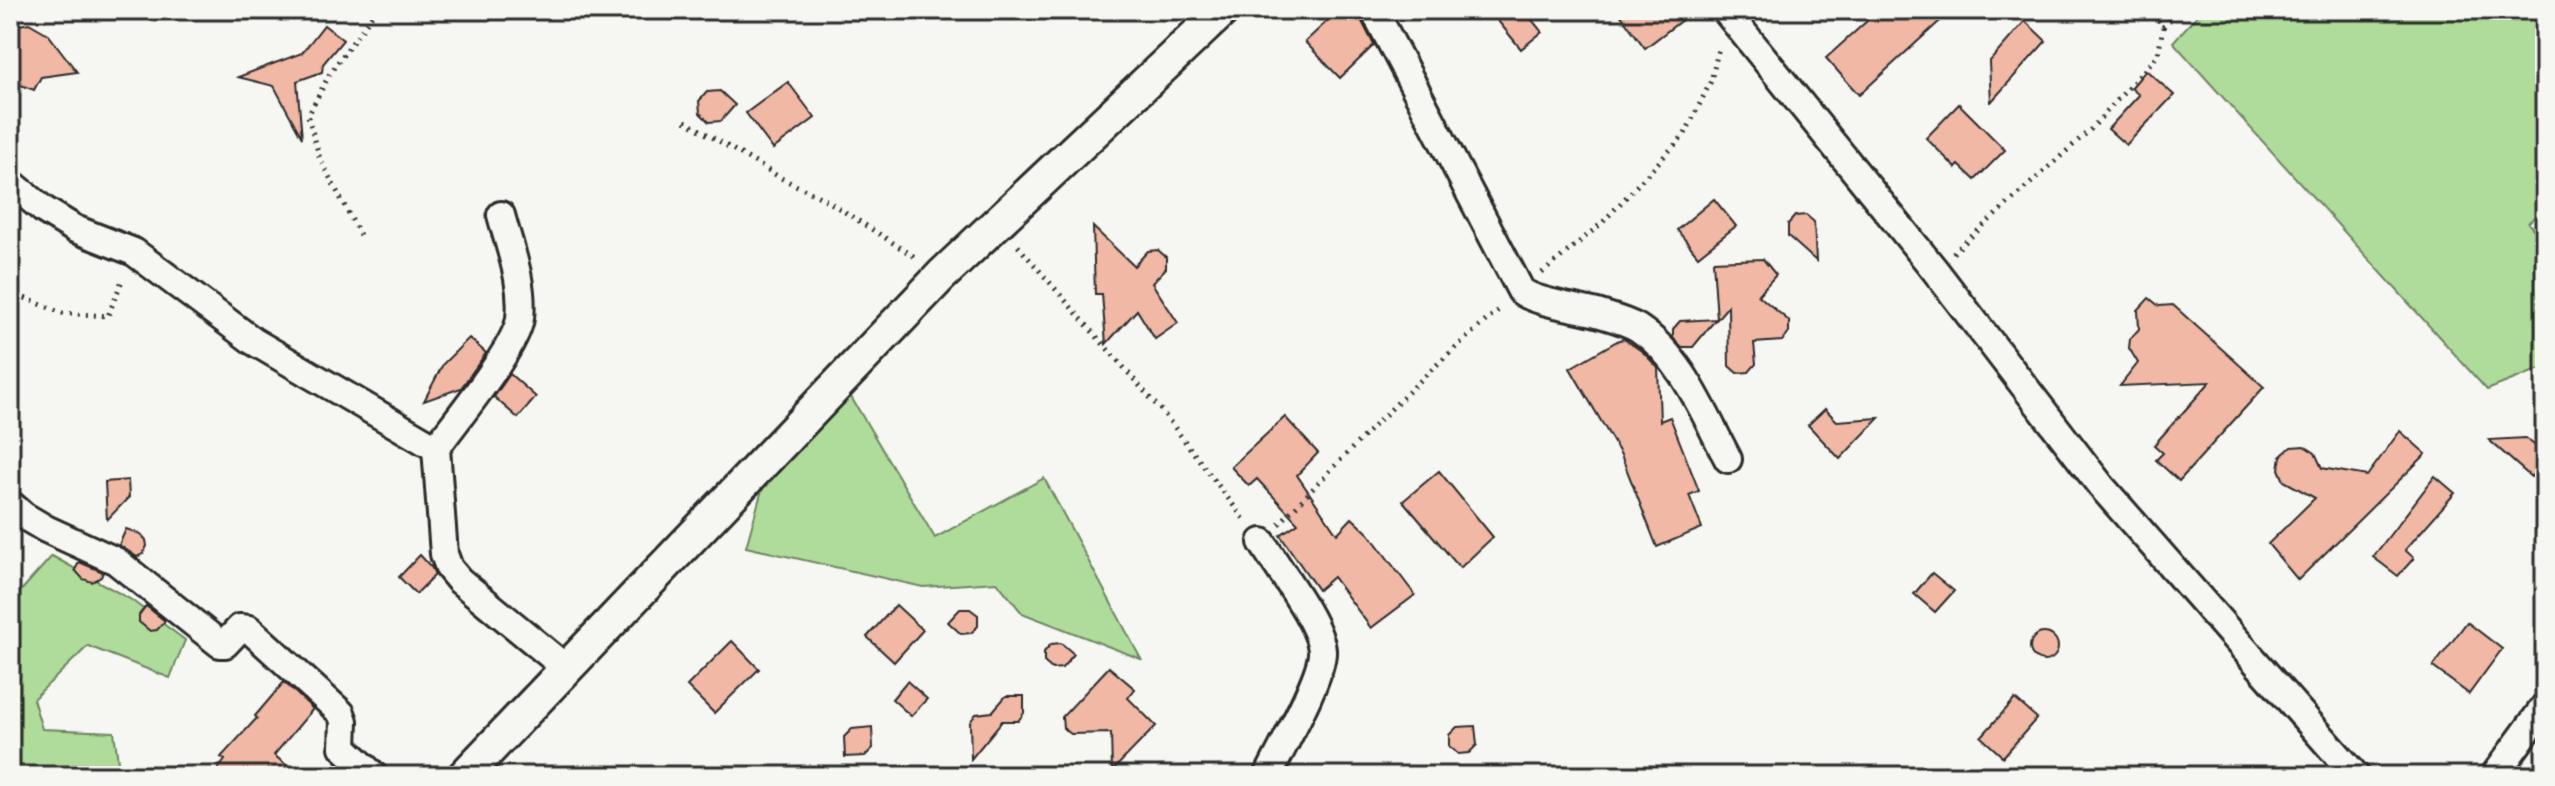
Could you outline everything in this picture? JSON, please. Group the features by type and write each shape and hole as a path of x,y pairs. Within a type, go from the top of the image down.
{"street":[{"path":"464,776 942,275 1223,10"},
{"path":"1374,10 1521,291 1537,300 1565,304 1638,328 1682,374 1728,459"},
{"path":"1726,11 1934,269 2135,527 2356,776"},
{"path":"10,182 44,210 75,229 134,252 253,341 436,448"},
{"path":"501,215 519,278 520,320 495,366 436,448 444,554 449,568 459,580 567,669"},
{"path":"10,504 46,529 116,561 218,643 225,644 240,628 249,629 341,713 344,721 343,747 374,776"},
{"path":"1262,542 1315,626 1322,651 1320,667 1310,691 1268,776"},
{"path":"2494,776 2545,706"}],"path":[{"path":"360,235 320,159 308,116 330,73 376,10"},
{"path":"2152,10 2163,27"},
{"path":"1934,269 2091,129 2158,55 2163,27 2178,10"},
{"path":"997,222 1165,415 1262,542 1318,481 1472,333 1602,223 1685,134 1711,81 1726,11"},
{"path":"685,121 781,178 826,200 942,275"},
{"path":"10,292 62,313 108,316 134,252"}],"green space":[{"path":"2202,10 2545,10 2545,207 2528,223 2545,242 2545,367 2487,390 2173,42"},
{"path":"848,392 935,538 1044,478 1141,659 1022,613 997,582 923,587 746,547 765,479"},
{"path":"52,556 130,599 185,640 170,678 88,646 33,699 42,729 114,732 120,776 47,776 10,766 10,603"}],"building":[{"path":"1339,10 1356,10 1374,45 1340,78 1305,42"},
{"path":"1489,10 1524,10 1542,32 1521,49"},
{"path":"1617,10 1695,10 1645,48"},
{"path":"1879,10 1952,10 1859,95 1826,58"},
{"path":"2025,21 2046,41 1991,102 1989,62"},
{"path":"29,23 48,34 77,72 41,77 34,90 10,81 10,27"},
{"path":"324,25 343,40 323,64 322,72 297,81 302,138 274,86 238,77 302,53"},
{"path":"2146,70 2174,95 2126,145 2108,129 2139,95 2131,88"},
{"path":"788,82 815,118 773,149 746,113"},
{"path":"720,91 735,105 721,121 709,122 700,113 699,101 707,92"},
{"path":"1959,104 2005,150 1975,180 1959,165 1956,168 1926,138"},
{"path":"1714,199 1736,226 1698,256 1677,230"},
{"path":"1806,215 1814,222 1816,261 1788,236 1788,224 1795,216"},
{"path":"1093,227 1134,266 1148,251 1158,250 1166,257 1166,268 1152,283 1178,323 1155,339 1137,310 1106,344 1102,294 1095,294"},
{"path":"1763,259 1776,275 1758,295 1789,321 1789,332 1782,341 1754,343 1756,364 1749,372 1737,373 1729,366 1728,306 1717,319 1713,261"},
{"path":"2149,298 2159,306 2173,305 2264,387 2179,481 2156,460 2163,453 2154,445 2210,382 2120,386 2138,363 2129,348 2130,339 2139,329 2138,310"},
{"path":"1716,319 1693,347 1682,347 1673,338 1673,329 1680,321"},
{"path":"469,338 486,353 461,388 424,401 443,364"},
{"path":"1624,339 1643,352 1658,368 1660,421 1670,417 1699,491 1689,495 1702,528 1657,547 1621,455 1570,368"},
{"path":"510,374 536,397 518,418 494,397"},
{"path":"1825,409 1837,421 1879,418 1840,459 1808,425"},
{"path":"1285,417 1318,453 1297,475 1337,534 1352,518 1369,534 1415,595 1371,628 1333,577 1318,590 1280,535 1298,523 1257,479 1249,486 1231,467"},
{"path":"2400,431 2426,454 2298,580 2268,544 2315,498 2284,481 2279,469 2281,456 2291,447 2304,446 2315,453 2322,468 2367,476"},
{"path":"2525,438 2545,453 2545,461 2531,477 2489,440"},
{"path":"1439,471 1493,537 1460,568 1403,501"},
{"path":"2435,476 2455,493 2405,550 2414,558 2398,576 2373,557"},
{"path":"128,480 129,497 107,520 105,482"},
{"path":"126,529 141,534 146,540 143,554 137,557 119,545"},
{"path":"420,555 435,575 416,594 399,577"},
{"path":"79,562 103,572 101,577 92,582 83,579 75,570"},
{"path":"1932,573 1954,591 1935,612 1914,594"},
{"path":"896,605 923,630 894,662 867,637"},
{"path":"146,606 165,621 157,630 150,631 139,622 139,615"},
{"path":"960,609 970,609 978,615 978,626 971,633 961,634 948,622"},
{"path":"2467,622 2502,649 2469,694 2433,667"},
{"path":"2044,633 2054,637 2058,647 2054,657 2044,661 2034,657 2030,647 2034,637"},
{"path":"732,641 759,669 714,713 687,686"},
{"path":"1061,643 1074,654 1062,668 1052,669 1044,662 1044,652 1051,644"},
{"path":"1109,667 1135,689 1128,698 1156,726 1112,771 1111,733 1071,734 1063,728 1062,717"},
{"path":"907,681 927,699 911,716 892,699"},
{"path":"284,682 313,709 274,755 300,776 213,776 225,760 221,757 257,718 255,716"},
{"path":"1006,696 1024,696 1024,713 1018,721 1002,721 971,759 970,722 976,714 992,712"},
{"path":"2015,699 2037,718 2003,757 1981,737"},
{"path":"1475,726 1477,745 1469,753 1458,754 1449,746 1449,735 1457,727"},
{"path":"872,727 873,748 865,756 845,757 844,737 852,729"}]}
